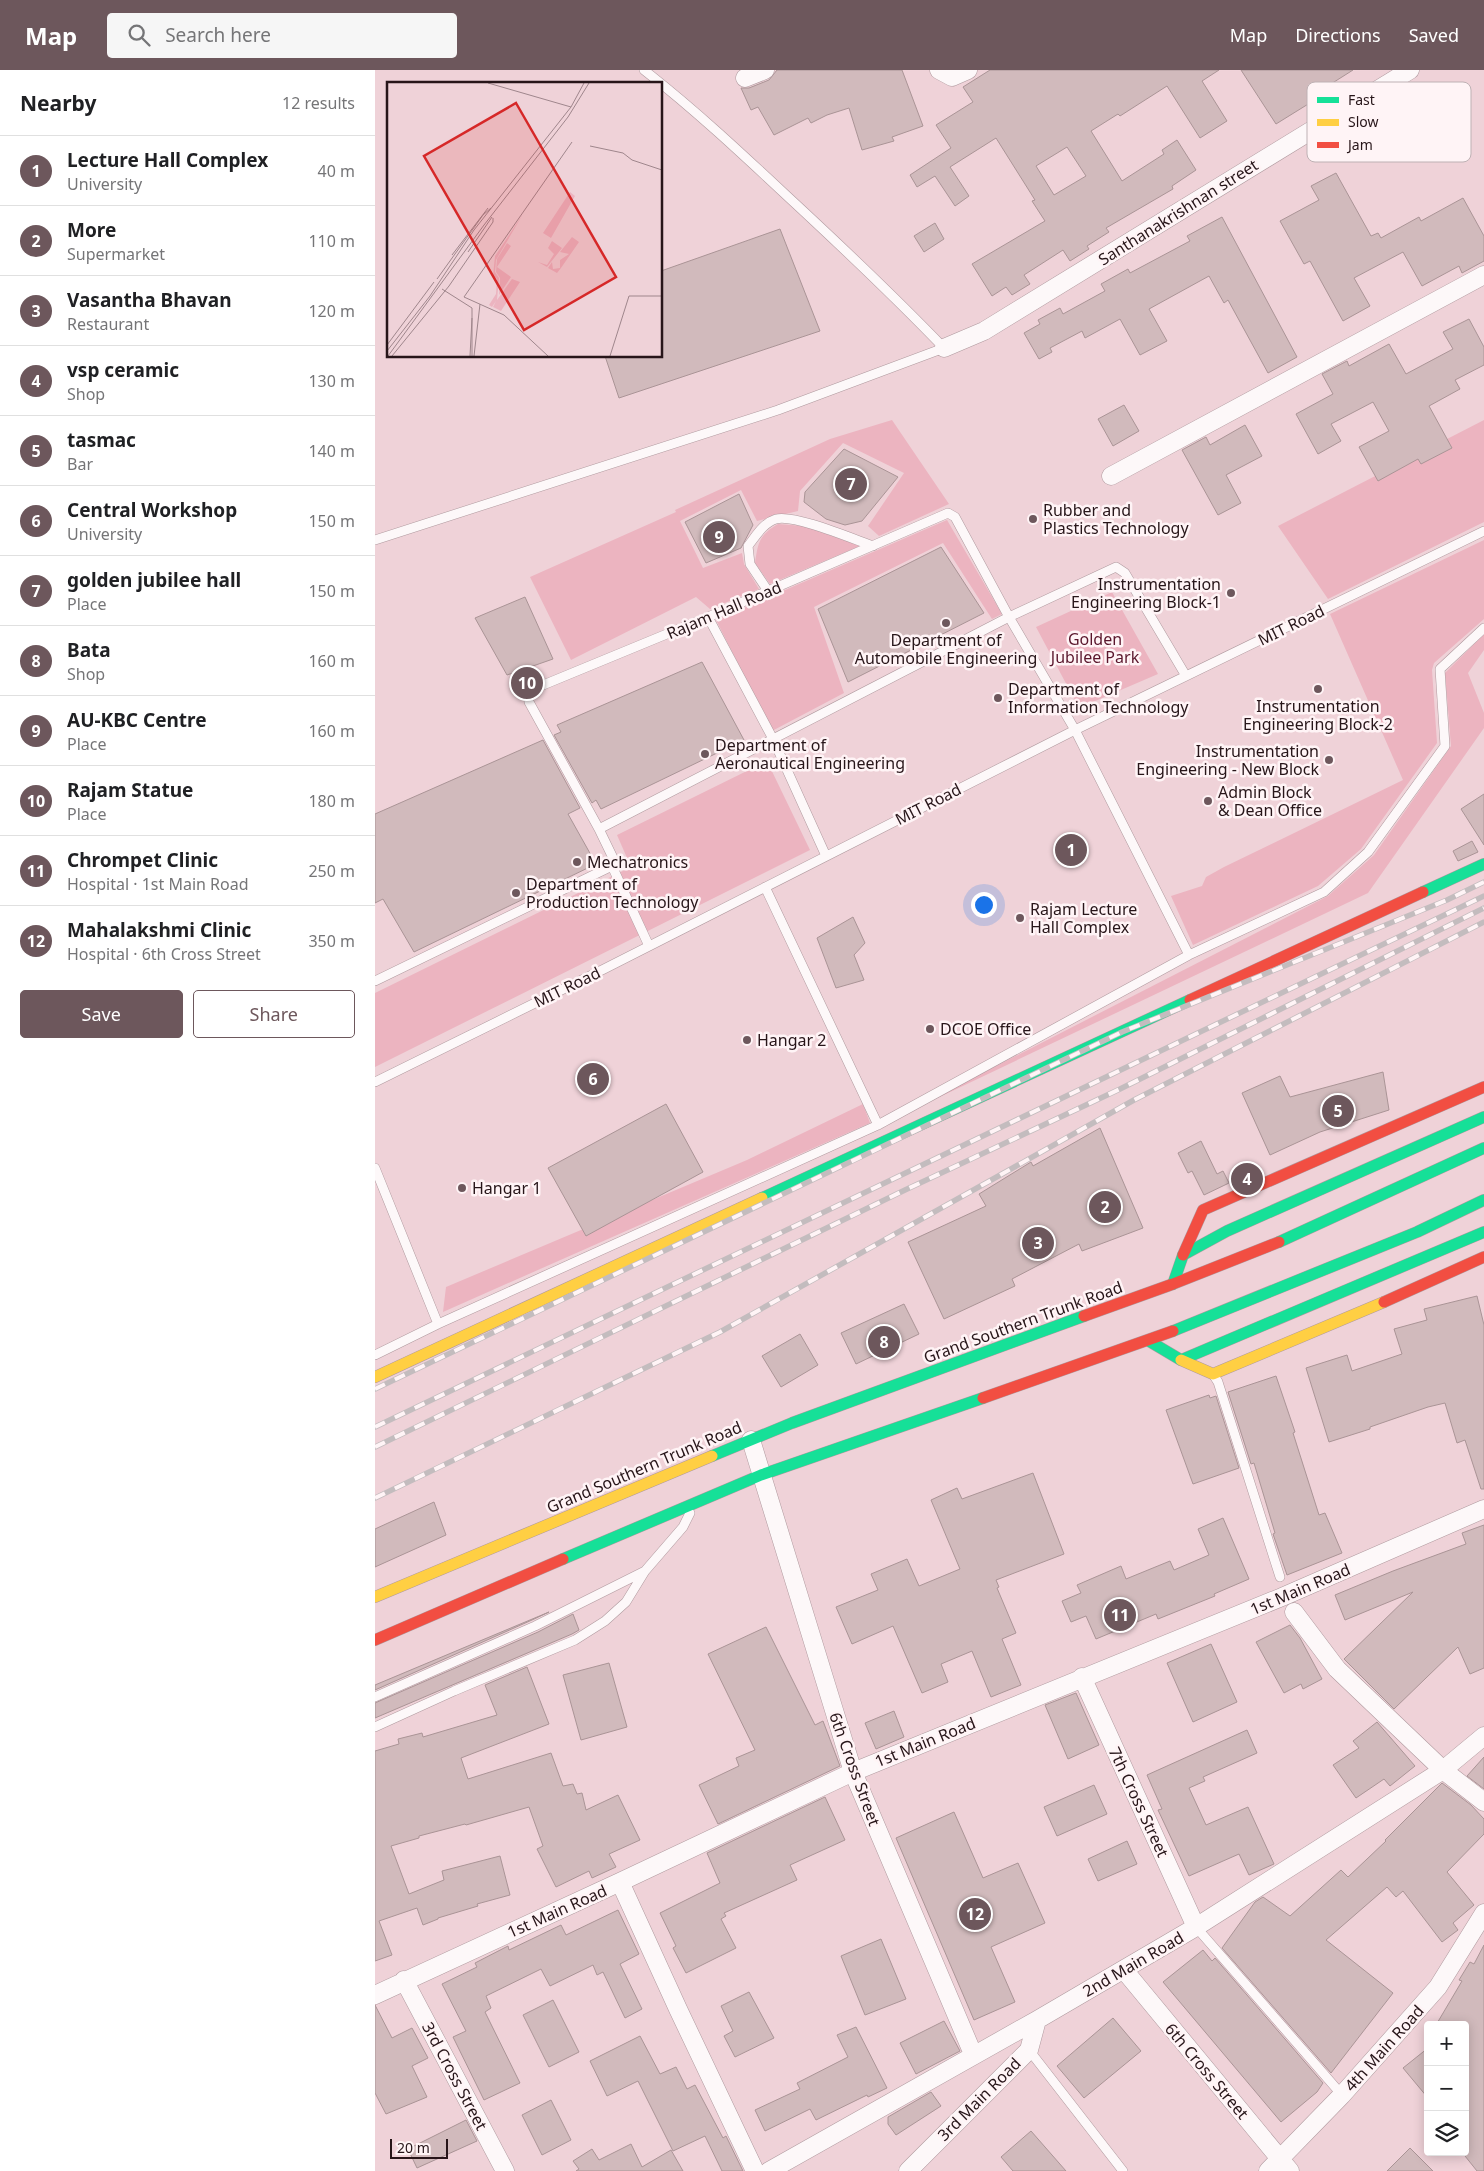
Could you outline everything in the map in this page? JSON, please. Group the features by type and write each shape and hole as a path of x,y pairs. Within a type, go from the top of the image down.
{"main road":[{"path":"375,1377 1484,864"},
{"path":"1173,1284 1183,1255 1203,1210 1484,1087"},
{"path":"1183,1255 1227,1231 1484,1117"},
{"name":"Grand Southern Trunk Road","path":"375,1598 801,1419 1173,1284 1303,1232 1484,1148"},
{"path":"375,1640 761,1475 1149,1341 1417,1232 1484,1200"},
{"path":"1181,1360 1259,1329 1484,1232"},
{"path":"1149,1341 1181,1360 1213,1374 1356,1315 1484,1257"}],"street":[{"path":"745,78 765,70"},
{"path":"939,70 953,77 968,70"},
{"name":"Santhanakrishnan street","path":"1390,82 1410,70"},
{"name":"Santhanakrishnan street","path":"943,348 984,331 1307,133"},
{"path":"1111,476 1484,275"},
{"name":"6th Cross Street","path":"751,1440 853,1772 973,2054"},
{"name":"1st Main Road","path":"375,1995 853,1772 1282,1597 1484,1509"},
{"path":"1294,1612 1337,1669 1443,1770 1484,1802"},
{"name":"7th Cross Street","path":"1082,1677 1197,1927"},
{"name":"2nd Main Road","path":"769,2171 973,2054 1037,2020 1197,1927 1443,1770 1484,1736"},
{"path":"620,1882 755,2171"},
{"name":"4th Main Road","path":"1280,2167 1438,1987 1484,1913"},
{"name":"6th Cross Street","path":"1124,1970 1280,2167"},
{"name":"3rd Cross Street","path":"404,1980 505,2171"},
{"name":"3rd Main Road","path":"907,2171 1029,2050 1037,2020"}],"lane":[{"path":"644,70 660,82"},
{"path":"375,540 778,410 943,348 883,286 683,100 663,85"},
{"name":"Rajam Hall Road","path":"649,946 612,866 614,860 529,702 528,694 535,688 708,617 945,514 952,514 1075,730 1189,955"},
{"path":"768,591 750,564 748,546 763,526 777,519 808,522 873,546"},
{"name":"MIT Road","path":"375,1082 649,946 1075,730 1484,531"},
{"path":"599,829 1009,617 1111,569 1121,569 1125,573 1186,676"},
{"path":"708,617 773,739 826,856"},
{"path":"375,1355 438,1324 878,1126 1189,955 1323,892 1368,852 1445,746 1440,670 1484,628"},
{"path":"375,981 612,866"},
{"path":"765,887 878,1126"},
{"path":"375,1168 438,1324"},
{"path":"1213,1374 1218,1382 1280,1577"},
{"path":"375,1727 472,1683 575,1640 605,1621 626,1602 645,1571 683,1527 694,1504"},
{"path":"375,1697 535,1626 645,1571"},
{"path":"1197,1927 1342,2095"},
{"path":"1029,2050 1123,2171"}],"green space":[{"path":"892,420 949,504 879,536 868,526 904,473 843,443 800,491 798,511 757,521 741,490 680,521 703,568 742,553 744,564 759,589 710,609 696,597 571,660 530,577 676,512 675,510 830,439"},
{"path":"1484,420 1484,522 1328,599 1278,526"},
{"path":"947,520 1002,614 992,619 943,543 814,607 844,693 772,731 716,620"},
{"path":"778,524 804,526 860,546 770,584 755,563 757,550 763,536"},
{"path":"1484,540 1484,619 1434,663 1432,670 1437,743 1361,849 1318,886 1193,945 1171,896 1202,886 1206,877 1224,867 1403,780 1330,614"},
{"name":"Golden Jubilee Park","path":"1112,592 1158,674 1079,708 1036,627"},
{"path":"1484,634 1484,650 1468,673 1484,713 1484,728 1368,893 887,1122 1328,896 1374,855 1451,746 1445,673"},
{"path":"767,761 810,850 375,1067 375,993 631,867 617,835"},
{"path":"863,1104 870,1123 443,1312 446,1287 747,1160"}],"building":[{"path":"777,70 902,70 923,126 892,137 894,141 862,150 849,108 827,115 811,123 808,118 774,135 758,107 751,110 741,88 749,88 769,80"},
{"path":"990,70 1219,70 1202,81 1227,121 1200,138 1167,86 1120,116 1118,114 1091,131 1122,181 1164,154 1162,150 1177,140 1196,170 1172,186 1173,189 1106,228 1109,232 1087,246 1089,249 1070,261 1063,250 1024,275 1030,284 1012,295 1006,287 992,296 972,264 1045,221 1032,201 1035,200 996,138 950,167 969,196 955,206 935,176 917,187 910,175 951,148 936,125 973,102 963,87","holes":["1067,147 1086,176 1054,195 1036,166"]},
{"path":"1241,70 1353,70 1334,82 1307,82 1307,105 1276,124"},
{"path":"1336,173 1371,236 1378,233 1381,238 1419,217 1421,221 1463,198 1484,236 1484,261 1462,273 1459,266 1422,286 1403,252 1354,278 1370,306 1343,321 1310,261 1304,264 1280,221 1319,200 1311,186"},
{"path":"1222,217 1297,357 1268,373 1228,300 1224,303 1209,276 1149,309 1167,341 1140,355 1120,319 1085,338 1082,331 1050,348 1052,352 1039,359 1024,333 1040,324 1038,320 1060,308 1063,314 1105,291 1101,284 1128,269 1130,273 1190,241 1187,236"},
{"path":"935,223 944,239 924,252 914,236"},
{"path":"780,229 820,331 619,398 606,358 663,358 663,270"},
{"path":"1469,319 1484,347 1484,365 1455,380 1460,389 1429,406 1452,448 1421,464 1418,459 1378,481 1359,447 1389,431 1373,402 1331,424 1341,441 1318,454 1296,414 1333,394 1322,374 1347,361 1349,366 1389,344 1406,374 1453,349 1443,332"},
{"path":"1124,405 1139,431 1113,446 1098,419"},
{"path":"1245,425 1262,456 1226,475 1241,503 1218,515 1182,450 1206,437 1210,445"},
{"path":"844,449 898,477 862,521 845,525 826,519 804,502 805,492"},
{"path":"739,494 753,525 741,548 706,563 685,522"},
{"path":"941,547 984,613 848,682 818,609"},
{"path":"525,597 553,659 507,675 475,618"},
{"path":"702,662 744,740 601,809 596,800 592,803 554,735 561,732 557,725"},
{"path":"543,740 580,808 568,814 596,864 414,952 383,899 375,903 375,814"},
{"path":"1484,794 1484,845 1461,809"},
{"path":"1472,841 1478,852 1458,861 1453,851"},
{"path":"853,917 865,943 854,955 864,980 836,988 817,938"},
{"path":"1383,1072 1389,1110 1320,1132 1270,1155 1242,1093 1280,1076 1290,1097"},
{"path":"666,1104 703,1172 586,1236 548,1168"},
{"path":"1100,1128 1143,1228 1082,1251 1079,1244 1012,1279 1015,1286 944,1319 908,1242 986,1206 979,1194 1031,1162 1033,1166"},
{"path":"1201,1141 1217,1174 1223,1171 1229,1183 1204,1195 1192,1171 1188,1173 1178,1153"},
{"path":"1477,1296 1484,1325 1484,1489 1481,1489 1465,1440 1457,1443 1445,1403 1428,1407 1329,1442 1306,1368 1347,1355 1352,1371 1402,1354 1394,1329 1427,1320 1424,1309"},
{"path":"904,1304 919,1334 856,1364 841,1333"},
{"path":"800,1334 818,1365 781,1387 762,1356"},
{"path":"1276,1376 1295,1432 1293,1433 1319,1515 1325,1513 1342,1553 1287,1575 1273,1534 1275,1533 1254,1463 1251,1464 1228,1392"},
{"path":"1209,1395 1210,1398 1216,1396 1239,1468 1193,1484 1166,1410"},
{"path":"1033,1473 1064,1554 996,1580 999,1587 997,1588 1016,1633 1002,1639 1021,1685 991,1697 972,1651 941,1664 948,1682 922,1693 893,1626 852,1644 836,1607 878,1590 871,1574 907,1559 919,1586 960,1569 931,1500 957,1488 962,1499"},
{"path":"434,1502 446,1535 375,1567 375,1529"},
{"path":"1223,1518 1249,1579 1214,1594 1215,1596 1158,1619 1156,1614 1096,1639 1086,1616 1071,1622 1062,1601 1081,1593 1077,1585 1121,1566 1126,1579 1170,1561 1174,1570 1209,1555 1198,1529"},
{"path":"1484,1525 1484,1668 1470,1674 1458,1647 1394,1709 1344,1659 1413,1592 1345,1620 1335,1595 1466,1544 1462,1533"},
{"path":"549,1612 532,1620 375,1690 375,1685"},
{"path":"573,1614 579,1630 572,1634 375,1718 375,1703 538,1632"},
{"path":"1290,1625 1300,1638 1322,1679 1303,1689 1301,1684 1284,1693 1256,1642"},
{"path":"766,1627 815,1725 823,1721 840,1766 718,1824 699,1785 739,1766 736,1758 755,1750 708,1654"},
{"path":"1211,1644 1237,1702 1193,1722 1167,1663"},
{"path":"609,1663 627,1727 581,1740 563,1675"},
{"path":"527,1667 549,1724 461,1758 468,1779 551,1753 563,1786 573,1784 577,1794 582,1793 586,1810 618,1795 640,1840 609,1854 616,1867 592,1878 589,1871 556,1887 537,1849 543,1846 529,1807 419,1836 419,1838 391,1846 409,1894 444,1880 442,1871 500,1856 510,1895 477,1904 478,1906 438,1918 423,1925 417,1908 379,1921 392,1955 375,1961 375,1751 399,1744 398,1739 422,1733 423,1737 497,1715 485,1685"},
{"path":"1076,1693 1099,1745 1068,1759 1045,1705"},
{"path":"894,1711 904,1737 876,1749 865,1723"},
{"path":"1377,1722 1415,1766 1390,1786 1384,1779 1356,1798 1333,1765 1359,1748 1353,1741"},
{"path":"1247,1730 1257,1753 1203,1777 1205,1781 1189,1788 1206,1825 1248,1807 1274,1864 1249,1875 1239,1854 1189,1876 1158,1810 1162,1809 1147,1775"},
{"path":"1484,1757 1484,1789 1467,1776"},
{"path":"1442,1783 1471,1805 1484,1819 1484,1834 1447,1872 1474,1905 1453,1923 1458,1930 1442,1942 1403,1891 1396,1897 1387,1887 1326,1940 1393,1993 1331,2073 1222,1948 1255,1902 1263,1897 1290,1916 1341,1870 1348,1877"},
{"path":"1094,1785 1107,1814 1057,1836 1044,1807"},
{"path":"825,1797 845,1840 790,1865 797,1880 724,1913 726,1916 721,1919 736,1948 686,1973 673,1948 676,1946 660,1913 720,1883 707,1853"},
{"path":"954,1812 983,1878 1018,1863 1045,1923 991,1947 1015,2002 974,2020 896,1838"},
{"path":"1127,1841 1137,1864 1098,1881 1088,1859"},
{"path":"618,1910 639,1954 620,1964 642,2009 625,2018 603,1972 597,1975 593,1965 550,1986 541,1969 486,1996 491,2008 485,2012 520,2083 484,2100 453,2037 466,2031 442,1984 477,1967 475,1963 508,1946 509,1950 561,1925 566,1935"},
{"path":"881,1939 906,1999 865,2015 841,1956"},
{"path":"1484,1945 1484,2171 1477,2171 1465,2156 1469,2156 1469,2021 1438,2021 1462,1981 1459,1980 1470,1962 1474,1964"},
{"path":"1203,1950 1212,1961 1215,1958 1323,2083 1317,2092 1281,2122 1163,1982"},
{"path":"749,1992 774,2038 735,2057 724,2036 733,2031 721,2006"},
{"path":"553,2000 579,2052 549,2067 523,2015"},
{"path":"375,2005 392,2038 412,2028 428,2058 412,2066 427,2097 386,2114 375,2093"},
{"path":"1113,2018 1141,2051 1084,2098 1057,2066"},
{"path":"944,2021 960,2051 916,2074 900,2043"},
{"path":"856,2027 887,2088 868,2097 867,2095 816,2120 810,2109 765,2131 755,2110 800,2089 797,2083 848,2057 837,2035"},
{"path":"640,2036 660,2074 676,2067 687,2089 695,2085 723,2138 726,2136 743,2171 722,2171 705,2136 673,2151 638,2081 607,2096 590,2061"},
{"path":"1424,2051 1424,2093 1403,2068"},
{"path":"931,2092 941,2106 896,2135 888,2124 888,2117"},
{"path":"551,2100 571,2140 542,2155 522,2115"},
{"path":"466,2120 477,2141 417,2168 408,2149"},
{"path":"1031,2131 1066,2171 1013,2171 1001,2157"},
{"path":"631,2144 642,2167 671,2150 683,2171 576,2171 579,2169 573,2161 592,2149 599,2160"},
{"path":"1410,2148 1433,2171 1387,2171"}],"railway":[{"path":"375,1389 1122,1032 1447,900 1484,882"},
{"path":"375,1427 1484,896"},
{"path":"375,1447 905,1190 1120,1089 1484,908"},
{"path":"375,1498 720,1332 1134,1100 1484,922"}],"traffic: fast":[{"path":"1423,892 1484,864"},
{"path":"762,1198 1190,1000"},
{"path":"1173,1284 1183,1255 1227,1231 1484,1117"},
{"path":"1279,1242 1484,1148"},
{"path":"1173,1331 1417,1232 1484,1200"},
{"path":"1149,1341 1181,1360 1484,1232"},
{"path":"712,1456 792,1423 1084,1316"},
{"path":"563,1559 761,1475 983,1398"}],"traffic: slow":[{"path":"375,1377 762,1198"},
{"path":"1181,1360 1213,1374 1384,1302"},
{"path":"375,1597 712,1456"}],"traffic: jam":[{"path":"1190,1000 1423,892"},
{"path":"1183,1255 1203,1210 1484,1087"},
{"path":"1084,1316 1173,1284 1279,1242"},
{"path":"1384,1302 1484,1257"},
{"path":"983,1398 1173,1331"},
{"path":"375,1640 563,1559"}],"place":[{"name":"golden jubilee hall","path":"851,484"},
{"name":"Rubber and Plastics Technology","path":"1033,519"},
{"name":"AU-KBC Centre","path":"719,537"},
{"name":"Instrumentation Engineering Block-1","path":"1231,593"},
{"name":"Department of Automobile Engineering","path":"946,623"},
{"name":"Rajam Statue","path":"527,683"},
{"name":"Instrumentation Engineering Block-2","path":"1318,689"},
{"name":"Department of Information Technology","path":"998,698"},
{"name":"Department of Aeronautical Engineering","path":"705,754"},
{"name":"Instrumentation Engineering - New Block","path":"1329,760"},
{"name":"Admin Block & Dean Office","path":"1208,801"},
{"name":"Lecture Hall Complex","path":"1071,850"},
{"name":"Mechatronics","path":"577,862"},
{"name":"Department of Production Technology","path":"516,893"},
{"name":"Rajam Lecture Hall Complex","path":"1020,918"},
{"name":"DCOE Office","path":"930,1029"},
{"name":"Hangar 2","path":"747,1040"},
{"name":"Central Workshop","path":"593,1079"},
{"name":"tasmac","path":"1338,1111"},
{"name":"vsp ceramic","path":"1247,1179"},
{"name":"Hangar 1","path":"462,1188"},
{"name":"More","path":"1105,1207"},
{"name":"Vasantha Bhavan","path":"1038,1243"},
{"name":"Bata","path":"884,1342"},
{"name":"Chrompet Clinic","path":"1120,1615"},
{"name":"Mahalakshmi Clinic","path":"975,1914"}]}
